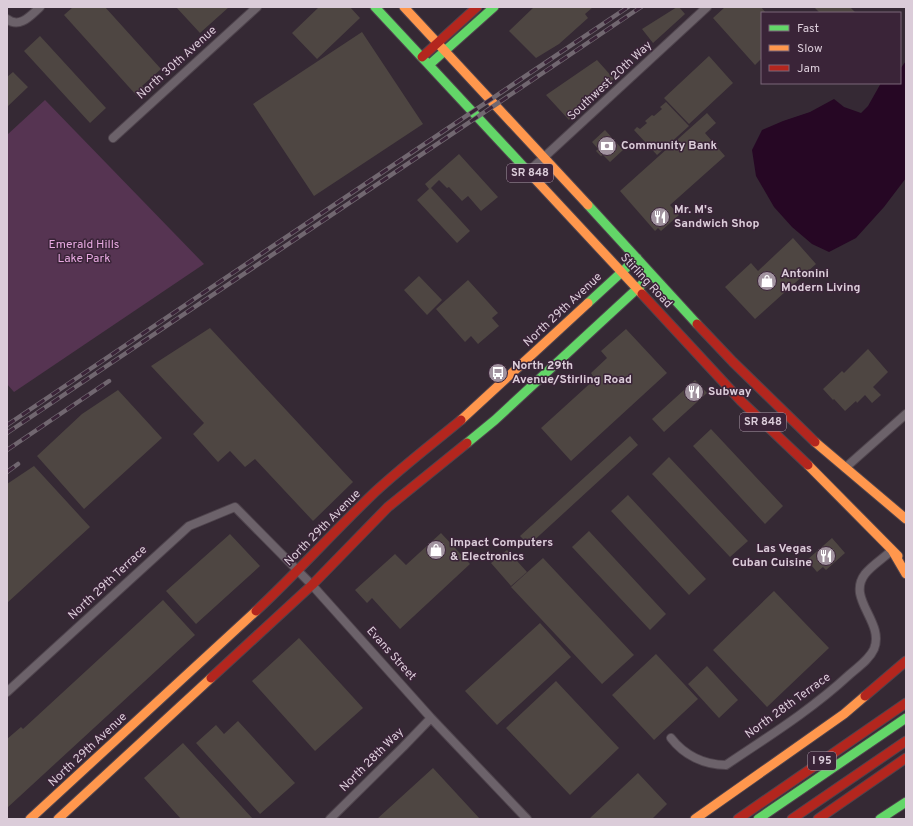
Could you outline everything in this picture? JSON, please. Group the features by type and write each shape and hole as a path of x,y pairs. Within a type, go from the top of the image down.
{"main road":[{"name":"Stirling Road","path":"375,7 741,401 828,484 906,564"},
{"name":"Stirling Road","path":"404,7 733,362 785,415 906,520"},
{"path":"422,57 477,7"},
{"path":"429,65 494,7"},
{"name":"North 29th Avenue","path":"30,819 267,601 375,492 467,415 637,258"},
{"path":"58,819 312,585 388,506 494,420 652,275"},
{"path":"892,550 906,574"},
{"path":"695,819 844,714 905,661"},
{"name":"I 95","path":"738,819 906,703"},
{"path":"758,819 906,718"},
{"path":"792,819 906,741"},
{"path":"818,819 906,758"},
{"path":"880,819 906,802"}],"street":[{"path":"7,19 17,23 24,22 40,7"},
{"name":"North 30th Avenue","path":"113,138 257,7"},
{"name":"Southwest 20th Way","path":"528,172 707,7"},
{"path":"845,468 906,414"},
{"name":"Evans Street","path":"235,507 312,585 431,718 526,819"},
{"name":"North 29th Terrace","path":"7,692 189,526 235,507"},
{"name":"North 28th Terrace","path":"671,738 686,753 699,760 713,764 726,765 793,721 826,696 866,659 872,651 875,643 876,631 859,593 860,586 864,574 892,550"},
{"name":"North 28th Way","path":"330,819 431,718"}],"green space":[{"name":"Emerald Hills Lake Park","path":"45,100 204,264 14,392 7,384 7,135"}],"shaded area":[{"path":"906,61 906,178 884,207 856,238 829,252 812,244 792,227 774,207 756,176 752,150 762,130 810,112 834,99 844,107 861,113 868,106 880,84 901,84 901,68"}],"building":[{"path":"73,7 105,7 161,69 142,86 145,89 137,96 64,15"},
{"path":"176,7 229,7 200,33"},
{"path":"319,7 350,7 360,18 317,59 292,33"},
{"path":"534,7 593,7 585,14 588,18 559,44 536,58 509,31"},
{"path":"679,7 685,14 653,43 642,29"},
{"path":"725,7 761,7 765,12 761,12 761,59 755,65 713,18"},
{"path":"814,7 850,7 855,12 819,12"},
{"path":"362,32 423,124 314,196 253,104"},
{"path":"40,36 106,108 90,123 24,51"},
{"path":"709,56 733,83 689,124 664,98"},
{"path":"597,60 614,79 569,120 546,95"},
{"path":"13,72 28,87 7,107 7,77"},
{"path":"666,102 689,126 657,155 634,130 637,127 640,129 647,123 645,121 662,109 660,107"},
{"path":"707,113 716,123 705,133 725,156 670,205 679,215 661,231 658,228 655,231 620,191"},
{"name":"Community Bank","path":"605,130 623,150 610,162 596,151 598,149 592,142"},
{"path":"459,154 498,197 481,211 468,196 462,201 449,187 447,188 439,180 431,188 470,231 457,243 417,200 429,189 425,184"},
{"path":"793,238 816,264 755,319 725,287 751,263 758,271"},
{"path":"419,276 442,300 427,315 404,290"},
{"path":"468,280 498,313 492,318 499,326 478,344 471,336 465,342 436,309"},
{"path":"210,328 353,482 313,521 255,459 245,467 230,451 218,462 193,434 204,423 151,366"},
{"path":"626,329 667,373 571,461 541,428 595,379 591,373 607,358 601,351"},
{"path":"868,349 888,372 873,387 881,395 872,403 865,395 857,403 856,401 845,411 823,389 842,371 844,373"},
{"path":"695,380 707,393 664,432 652,419"},
{"path":"118,390 162,438 84,509 37,456 82,414"},
{"path":"711,429 783,506 765,524 693,446"},
{"path":"630,436 638,445 529,545 520,536"},
{"path":"669,457 748,541 730,557 652,474"},
{"path":"34,466 90,527 7,603 7,484"},
{"path":"628,495 706,579 689,595 611,511"},
{"path":"589,531 666,614 650,630 572,547"},
{"path":"441,533 470,564 400,629 372,598 367,603 355,590 395,554 406,565"},
{"path":"230,534 260,566 196,624 166,591"},
{"name":"Las Vegas Cuban Cuisine","path":"832,538 845,553 826,570 823,567 817,572 807,560"},
{"path":"507,550 527,572 511,586 491,563"},
{"path":"543,558 634,655 602,684 511,587"},
{"path":"774,591 829,648 767,707 713,650"},
{"path":"163,600 195,635 7,808 7,739 21,727 23,729"},
{"path":"540,623 571,657 497,725 465,691"},
{"path":"299,638 363,708 315,751 252,681"},
{"path":"656,654 698,699 654,740 612,695"},
{"path":"707,666 738,700 719,718 688,684"},
{"path":"556,681 619,748 570,795 506,728"},
{"path":"238,721 295,783 260,814 196,743 216,725 224,734"},
{"path":"183,743 253,819 181,819 144,778"},
{"path":"433,768 480,819 377,819"},
{"path":"638,773 667,804 652,819 590,818"}],"railway":[{"path":"7,425 628,7"},
{"path":"7,433 641,7"},
{"path":"7,450 109,381"},
{"path":"7,472 18,464"}],"traffic: fast":[{"path":"375,7 535,179"},
{"path":"429,65 494,7"},
{"path":"588,205 697,324"},
{"path":"588,303 637,258"},
{"path":"467,443 495,420 652,275"},
{"path":"758,819 906,718"},
{"path":"880,819 906,802"}],"traffic: slow":[{"path":"404,7 588,205"},
{"path":"535,179 642,294"},
{"path":"461,420 588,303"},
{"path":"815,442 906,519"},
{"path":"808,465 898,556"},
{"path":"892,550 906,574"},
{"path":"30,819 256,611"},
{"path":"58,819 211,678"},
{"path":"695,819 844,714 865,696"}],"traffic: jam":[{"path":"422,57 477,7"},
{"path":"642,294 741,401 808,465"},
{"path":"697,324 733,362 815,442"},
{"path":"256,611 375,492 461,420"},
{"path":"211,678 312,585 388,507 467,443"},
{"path":"865,696 906,661"},
{"path":"738,819 906,703"},
{"path":"792,819 906,741"},
{"path":"818,819 906,758"}],"place":[{"name":"Community Bank","path":"607,146"},
{"name":"Mr. M's Sandwich Shop","path":"660,217"},
{"name":"Antonini Modern Living","path":"767,281"},
{"name":"North 29th Avenue/Stirling Road","path":"498,373"},
{"name":"Subway","path":"694,392"},
{"name":"Impact Computers & Electronics","path":"436,550"},
{"name":"Las Vegas Cuban Cuisine","path":"826,556"}]}
